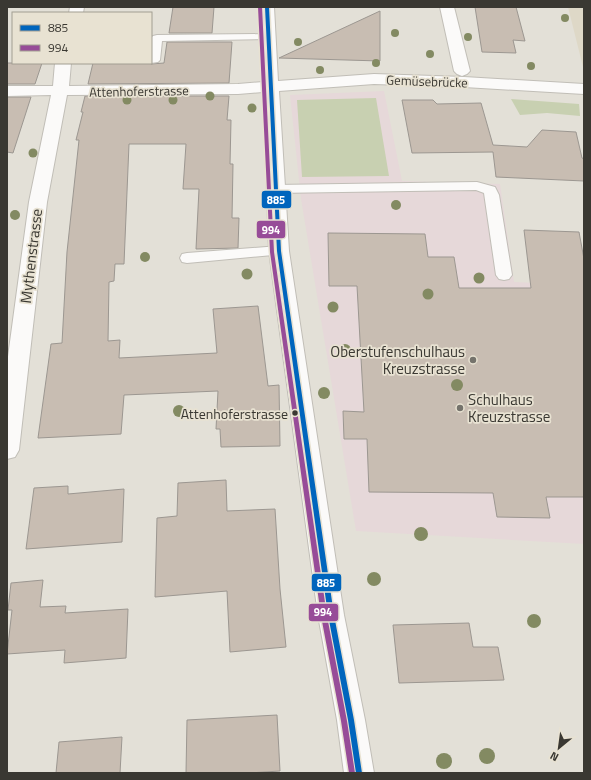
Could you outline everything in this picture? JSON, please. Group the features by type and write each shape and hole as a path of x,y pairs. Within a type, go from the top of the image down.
{"street":[{"path":"267,7 279,251 331,615 351,720 359,773"},
{"path":"447,7 462,71"},
{"name":"Mythenstrasse","path":"7,450 38,202 63,64"},
{"name":"Gemüsebrücke","path":"271,86 374,79 464,82 583,89"},
{"name":"Attenhoferstrasse","path":"7,91 238,89 271,86"}],"lane":[{"path":"178,27 268,32"},
{"path":"154,60 157,38 268,32"},
{"path":"275,189 477,186 490,190 504,275"},
{"path":"187,258 279,251"}],"shaded area":[{"path":"568,7 584,7 584,71"},
{"name":"Schulhaus Kreuzstrasse","path":"384,91 402,181 500,184 514,282 584,285 584,544 356,531 301,199 290,95"}],"green space":[{"path":"376,98 389,176 302,177 297,100"},
{"path":"511,99 579,104 580,116 547,113 520,115"}],"building":[{"path":"173,7 214,7 212,33 169,33"},
{"path":"475,7 516,7 525,41 513,40 516,53 482,52"},
{"path":"380,11 380,61 279,58"},
{"path":"167,42 232,42 229,83 88,84 93,64 164,63"},
{"path":"7,63 42,64 35,84 7,84"},
{"path":"85,96 229,96 227,120 231,120 230,164 233,164 232,218 239,218 238,248 196,249 199,189 183,189 186,144 129,144 124,264 115,264 114,281 109,282 108,341 120,340 119,358 217,353 213,309 258,306 268,386 279,385 280,446 221,447 220,429 216,429 218,391 124,395 121,434 38,438 51,344 62,343 67,252 79,140 76,140 83,112 81,112"},
{"path":"7,97 31,97 13,153 7,152"},
{"path":"402,100 433,100 437,104 481,103 493,145 527,147 542,130 576,132 582,158 584,159 584,181 496,177 493,152 412,153"},
{"name":"Oberstufenschulhaus Kreuzstrasse","path":"524,230 579,232 584,259 584,497 546,497 550,518 497,517 493,493 369,492 367,439 344,439 343,411 364,412 357,286 329,286 328,233 425,234 428,257 454,257 459,288 531,288"},
{"path":"226,480 227,511 275,509 280,589 286,647 230,652 227,591 155,597 157,518 177,516 178,483"},
{"path":"68,486 68,494 124,489 122,542 26,549 34,488"},
{"path":"43,580 40,607 66,606 65,613 128,609 126,658 64,663 65,650 7,654 12,610 8,610 11,583"},
{"path":"469,623 473,647 498,647 504,680 399,683 393,625"},
{"path":"277,715 280,771 249,773 186,773 187,720"},
{"path":"122,737 120,773 56,773 59,742"}],"transit line":[{"name":"994","path":"260,7 272,252 324,616 344,721 352,773"},
{"name":"885","path":"267,7 279,251 331,615 351,720 359,773"}],"place":[{"name":"Oberstufenschulhaus Kreuzstrasse","path":"473,360"},
{"name":"Schulhaus Kreuzstrasse","path":"460,408"},
{"name":"Attenhoferstrasse","path":"295,413"}]}
